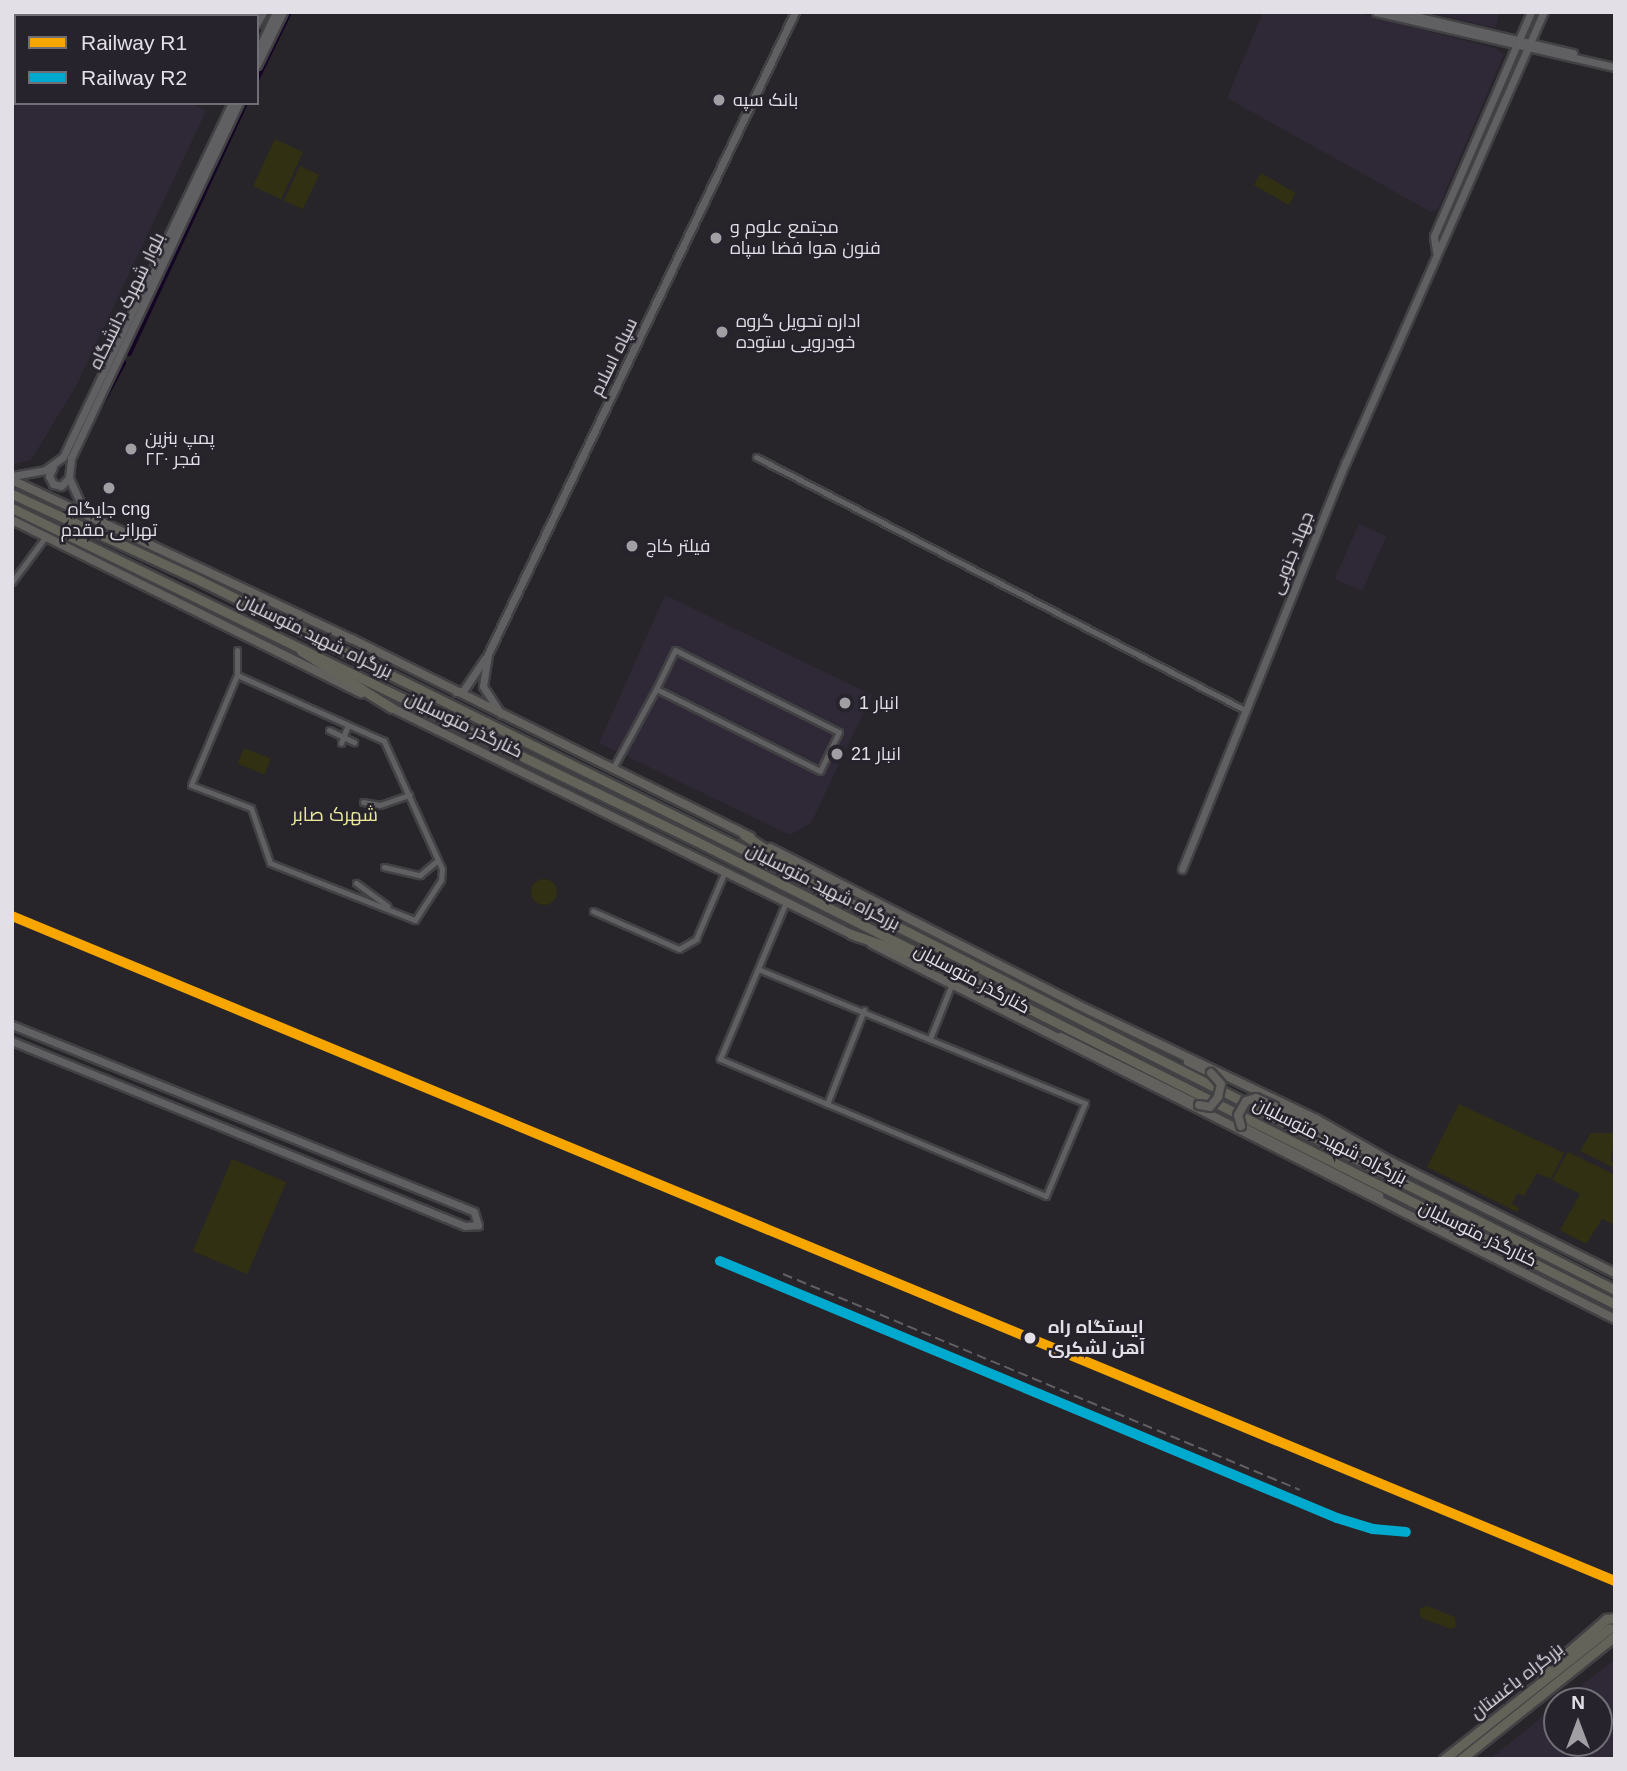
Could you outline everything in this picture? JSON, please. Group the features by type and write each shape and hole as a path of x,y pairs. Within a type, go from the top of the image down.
{"highway":[{"name":"بزرگراه شهید متوسلیان","path":"12,494 212,587 851,903 1615,1290"},
{"name":"بزرگراه شهید متوسلیان","path":"12,508 276,634 1343,1164 1615,1304"},
{"path":"276,634 392,708"},
{"path":"744,835 851,903"},
{"path":"851,934 941,966"},
{"path":"1576,1286 1615,1311"},
{"path":"1534,1685 1562,1656 1606,1619 1615,1618"},
{"name":"بزرگراه باغستان","path":"1444,1759 1534,1685 1612,1632"},
{"name":"بزرگراه باغستان","path":"1461,1759 1612,1632"},
{"path":"1524,1708 1615,1643"}],"main road":[{"name":"کنارگذر متوسلیان","path":"12,478 613,768 1082,1007 1305,1113 1390,1161 1615,1273"},
{"name":"کنارگذر متوسلیان","path":"12,520 851,934 1001,1012 1615,1319"},
{"path":"1001,1012 1199,1105 1210,1107 1218,1097 1221,1084 1211,1073 1082,1007"},
{"path":"1390,1161 1274,1106 1250,1099 1239,1108 1241,1126 1361,1186 1413,1219"}],"street":[{"path":"259,48 276,12"},
{"path":"259,61 283,12"},
{"name":"سپاه اسلام","path":"502,714 483,686 488,654 795,12"},
{"path":"1376,12 1615,65"},
{"path":"1398,12 1518,43"},
{"name":"جهاد جنوبی","path":"1436,251 1434,236 1531,12"},
{"name":"جهاد جنوبی","path":"1182,869 1245,710 1436,251 1446,241 1544,12"},
{"name":"بلوار شهرک دانشگاه","path":"69,478 71,458 115,354 231,105"},
{"name":"بلوار شهرک دانشگاه","path":"53,467 63,457 238,105"},
{"path":"756,457 1245,710"},
{"path":"12,478 32,475 53,467"},
{"path":"53,467 49,476 53,484 61,486 69,478 86,515"},
{"path":"12,582 46,536"},
{"path":"237,650 237,675 191,785 251,808 270,863 415,920 441,880 438,860 384,741 237,675"},
{"path":"613,768 675,650 839,732 820,771 656,689"},
{"path":"456,692 463,691 488,654"},
{"path":"342,740 348,725"},
{"path":"329,730 342,740 354,742"},
{"path":"363,802 380,805 409,795"},
{"path":"384,867 420,875 438,860"},
{"path":"593,911 679,948 695,939 725,872"},
{"path":"356,883 390,908"},
{"path":"758,969 931,1037 1085,1103 1046,1196 720,1059 786,902"},
{"path":"931,1037 951,986"},
{"path":"827,1104 864,1010"},
{"path":"12,1041 465,1226 478,1225 474,1212 13,1028"},
{"path":"322,1168 327,1152"}],"shaded area":[{"path":"1263,12 1354,12 1495,48 1504,54 1438,209 1431,212 1227,98"},
{"path":"1425,12 1499,12 1496,28"},
{"path":"12,16 14,105 195,105 206,111 76,386 31,460 13,464"},
{"path":"275,139 303,152 281,199 253,186"},
{"path":"300,166 319,175 303,209 284,200"},
{"path":"1261,173 1296,193 1289,205 1254,185"},
{"path":"1359,524 1386,536 1362,591 1335,579"},
{"path":"665,595 872,695 811,823 790,835 599,743"},
{"path":"244,748 271,759 265,775 238,764"},
{"path":"544,879 553,883 557,892 553,901 544,905 535,901 531,892 535,883"},
{"path":"1459,1104 1564,1153 1551,1179 1537,1173 1524,1196 1517,1193 1512,1204 1519,1208 1517,1212 1427,1167"},
{"path":"1591,1133 1615,1133 1611,1159 1615,1168 1580,1151"},
{"path":"1568,1152 1615,1175 1615,1225 1602,1219 1586,1244 1560,1230 1580,1194 1552,1180"},
{"path":"232,1159 286,1182 247,1274 193,1251"},
{"path":"1427,1606 1455,1617 1456,1627 1451,1629 1421,1618 1419,1609"},
{"path":"1615,1659 1615,1759 1490,1759 1543,1716 1543,1757 1613,1757 1613,1687 1580,1687"}],"waterway":[{"path":"259,74 289,12"},
{"path":"129,353 244,105"},
{"path":"101,404 123,363"}],"railway":[{"path":"12,916 1615,1581"},
{"path":"720,1261 1337,1518 1373,1529 1406,1532"},
{"path":"783,1274 1300,1490"}],"rail line":[{"name":"R1","path":"12,916 1615,1581"},
{"name":"R2","path":"720,1261 1337,1518 1373,1529 1406,1532"}],"place":[{"name":"بانک سپه","path":"719,100"},
{"name":"مجتمع علوم و فنون هوا فضا سپاه","path":"716,238"},
{"name":"اداره تحویل گروه خودرویی ستوده","path":"722,332"},
{"name":"پمپ بنزین ۲۲۰ فجر","path":"131,449"},
{"name":"جایگاه cng تهرانی مقدم","path":"109,488"},
{"name":"فیلتر کاج","path":"632,546"},
{"name":"انبار 1","path":"845,703"},
{"name":"انبار 21","path":"837,754"},
{"name":"ایستگاه راه آهن لشکری","path":"1030,1338"}],"district":[{"name":"شهرک صابر","path":"335,815"}]}
